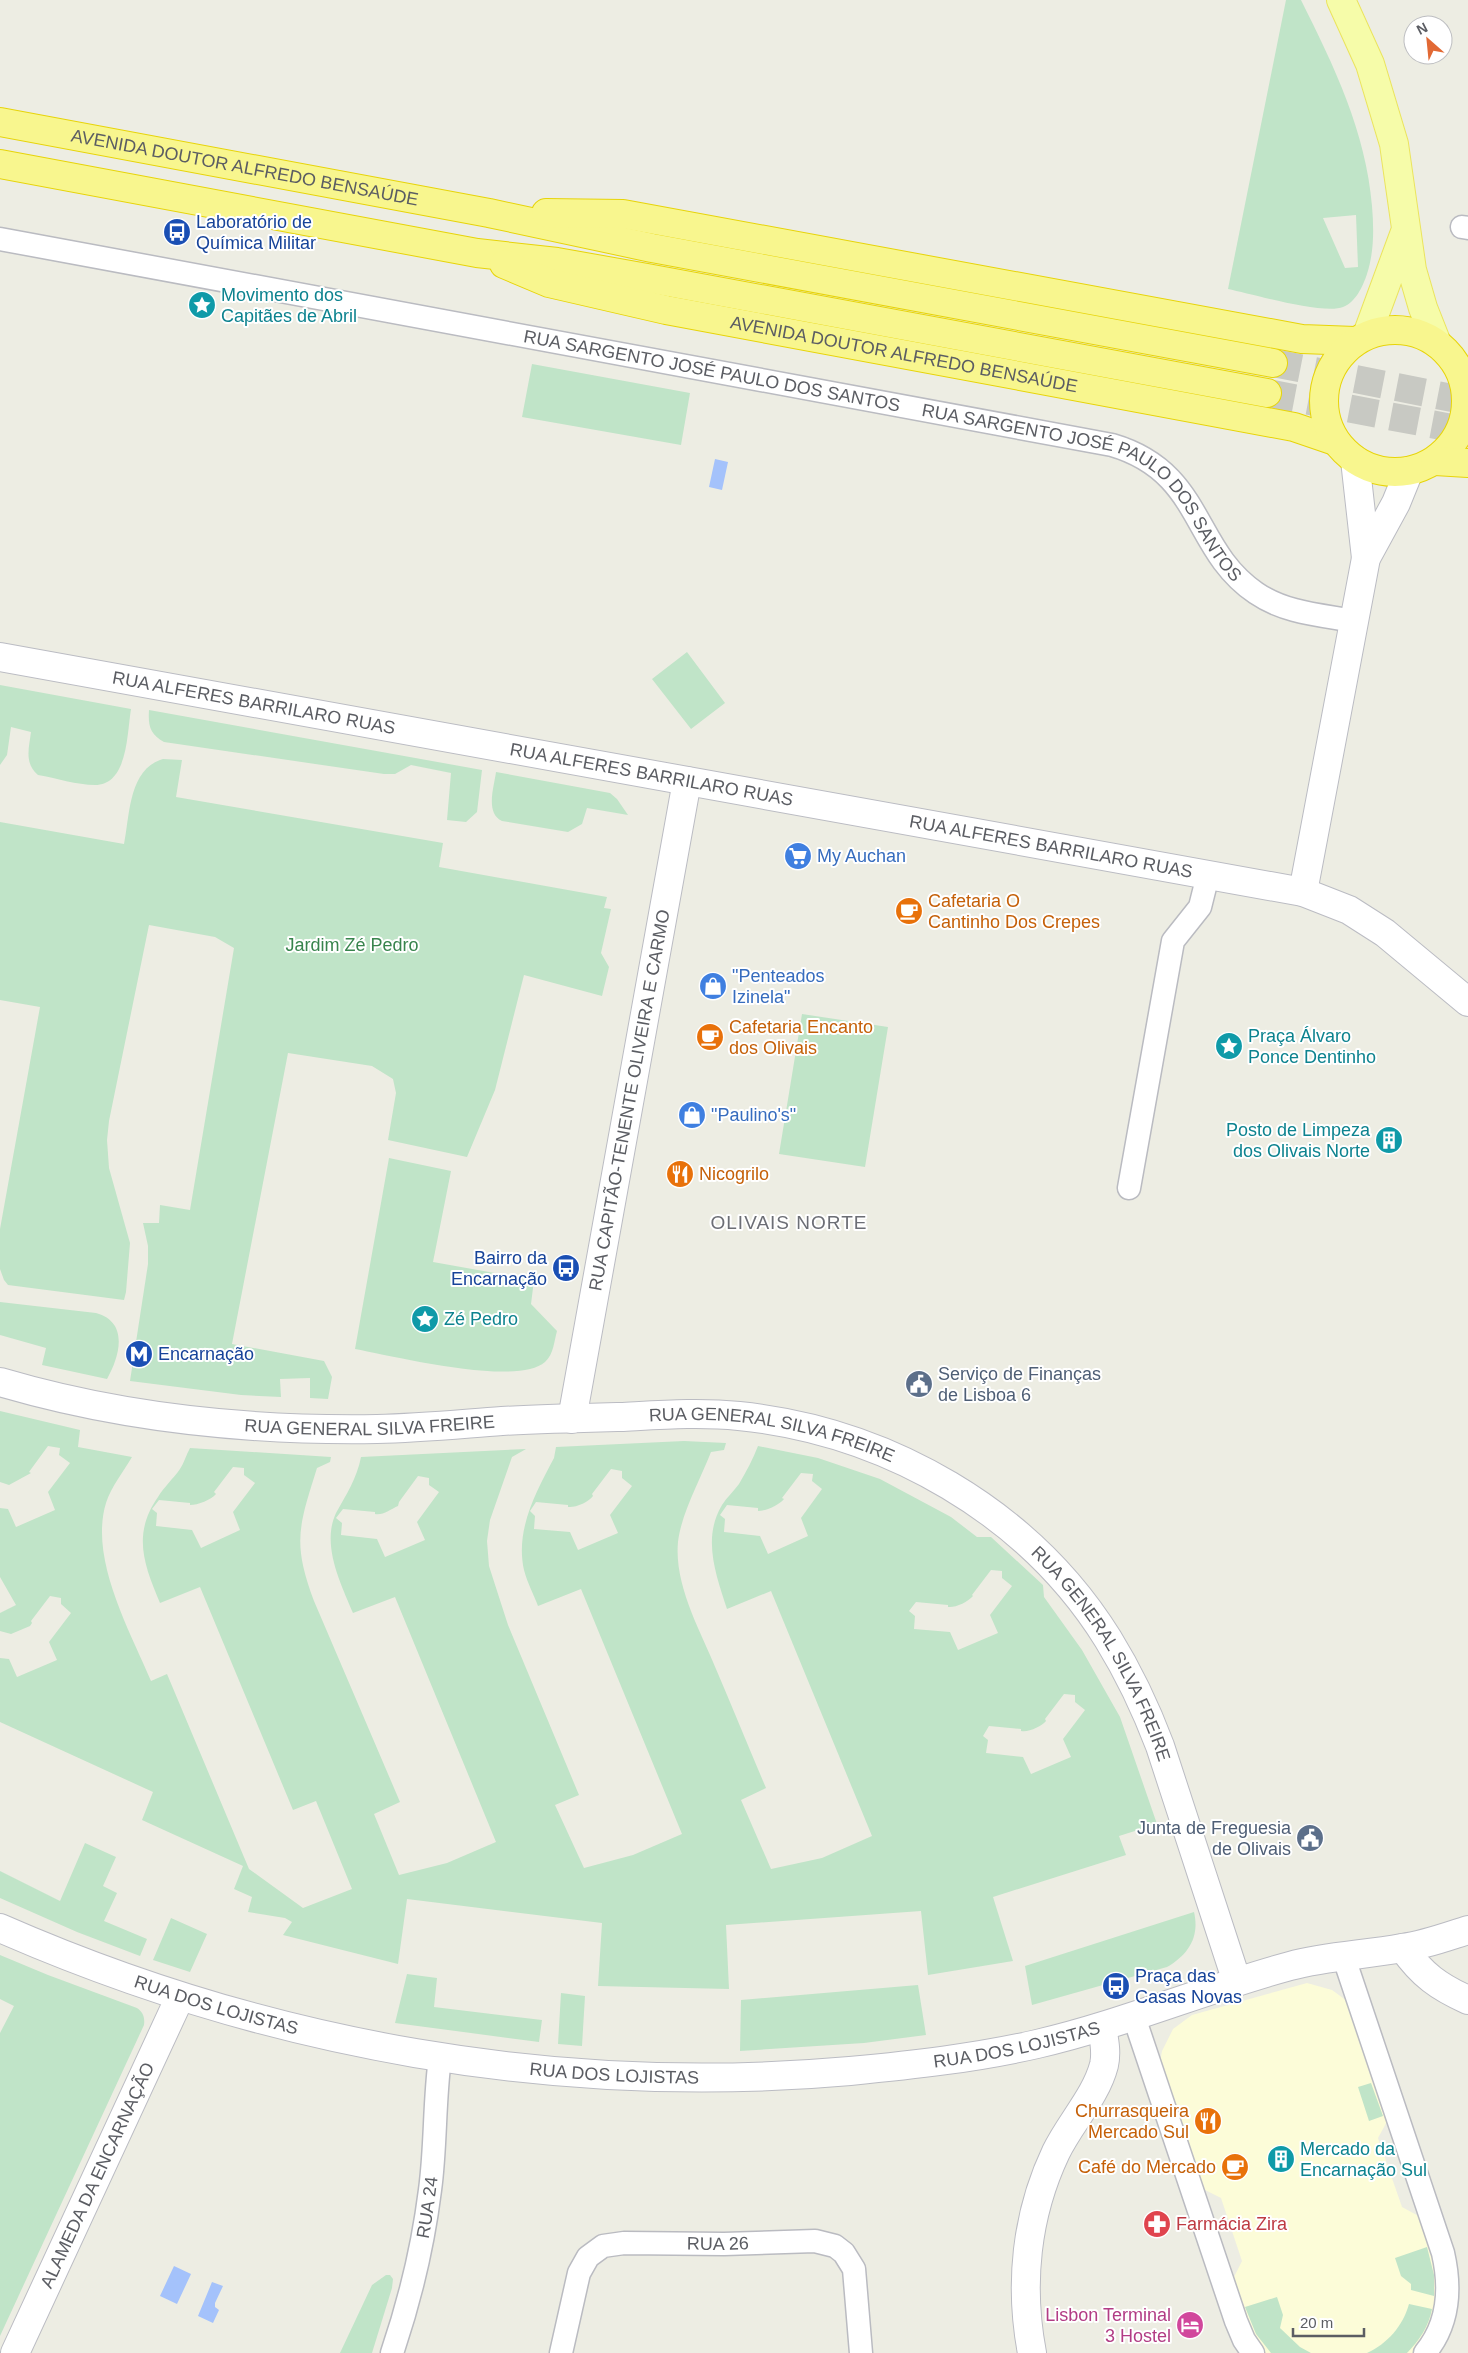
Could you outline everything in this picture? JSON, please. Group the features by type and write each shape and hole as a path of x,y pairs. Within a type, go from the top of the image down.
{"highway":[{"name":"AVENIDA DOUTOR ALFREDO BENSAÚDE","path":"0,122 489,213 652,248 1273,363"},
{"name":"AVENIDA DOUTOR ALFREDO BENSAÚDE","path":"0,164 477,253 557,262 1267,393"},
{"name":"AVENIDA DOUTOR ALFREDO BENSAÚDE","path":"489,213 623,214 1302,340 1361,338"},
{"name":"AVENIDA DOUTOR ALFREDO BENSAÚDE","path":"477,253 549,283 666,310 1294,426 1336,440"},
{"path":"1390,329 1414,332 1436,341 1462,364 1466,387 1466,415 1454,441 1435,460 1409,471 1381,471 1355,460 1336,440 1325,415 1325,387 1335,361 1361,338 1390,329"},
{"path":"1435,460 1468,462"}],"main road":[{"path":"1341,0 1370,64 1394,144 1405,232 1420,298 1436,341"},
{"path":"1361,338 1405,232"}],"street":[{"name":"RUA SARGENTO JOSÉ PAULO DOS SANTOS","path":"0,239 1112,445 1140,456 1167,474 1187,498 1225,562 1239,579 1256,593 1268,601 1296,611 1354,621"},
{"path":"1303,892 1366,558 1355,460"},
{"path":"1366,558 1396,503 1409,471"},
{"name":"RUA ALFERES BARRILARO RUAS","path":"0,657 1303,892 1349,910 1385,933 1468,1002"},
{"name":"RUA CAPITÃO-TENENTE OLIVEIRA E CARMO","path":"572,1419 687,781"},
{"path":"1129,1188 1173,941 1200,907 1208,875"},
{"name":"RUA GENERAL SILVA FREIRE","path":"0,1382 64,1398 131,1411 251,1426 378,1428 696,1414 728,1415 777,1421 816,1429 863,1444 930,1473 998,1518 1029,1544 1057,1573 1107,1637 1145,1708 1160,1746 1237,1982"},
{"name":"RUA DOS LOJISTAS","path":"0,1928 109,1972 180,1997 326,2037 440,2058 515,2068 591,2075 714,2078 780,2076 889,2067 962,2058 1035,2044 1102,2027 1237,1982 1311,1961 1403,1948 1468,1930"},
{"path":"1403,1948 1432,1982 1468,2000"},
{"path":"1343,1955 1443,2253 1448,2273 1445,2312 1439,2331 1425,2353"},
{"name":"ALAMEDA DA ENCARNAÇÃO","path":"15,2353 180,1997"},
{"path":"1134,2017 1236,2321 1244,2340 1254,2353"},
{"path":"1032,2353 1026,2319 1025,2284 1034,2216 1043,2183 1056,2151 1099,2078 1104,2064 1106,2049 1102,2027"},
{"name":"RUA 24","path":"392,2353 413,2285 424,2229 430,2190 436,2087 440,2058"},
{"name":"RUA 26","path":"561,2353 583,2265 595,2251 604,2246 624,2243 724,2244 815,2241 835,2246 844,2253 854,2269 861,2353"}],"shaded area":[{"path":"1307,1983 1332,1990 1347,2001 1390,2116 1378,2138 1402,2207 1424,2219 1436,2255 1438,2314 1417,2353 1262,2353 1251,2337 1231,2283 1242,2261 1221,2198 1199,2187 1160,2062 1162,2051 1173,2029 1192,2015"}],"green space":[{"path":"1286,0 1301,0 1347,100 1363,152 1369,179 1373,215 1373,241 1367,274 1355,298 1348,305 1334,309 1305,306 1228,289","holes":["1356,215 1358,267 1345,268 1323,218"]},
{"path":"532,364 690,393 681,445 522,417"},
{"path":"687,652 725,703 691,729 652,679"},
{"path":"0,685 131,709 124,756 114,776 106,783 88,785 38,775 31,765 28,755 31,732 11,727 7,755 0,765"},
{"path":"149,710 482,770 477,812 466,822 447,820 451,773 411,765 395,774 384,774 164,742 151,729"},
{"name":"Jardim Zé Pedro","path":"163,759 182,760 176,797 443,843 439,867 607,897 604,908 611,909 601,953 609,967 602,996 524,975 495,1090 467,1157 388,1140 396,1093 393,1079 372,1066 288,1053 232,1344 324,1361 332,1377 328,1399 310,1398 310,1378 280,1379 281,1397 241,1395 130,1381 148,1264 148,1246 143,1223 159,1223 160,1205 190,1210 234,948 215,937 149,925 109,1121 107,1140 109,1168 130,1243 124,1300 8,1285 0,1269 0,1229 40,1007 0,1000 0,822 124,844 130,807 137,783 152,764"},
{"path":"496,772 610,793 617,799 628,815 587,808 582,824 568,832 502,821 497,817 492,806"},
{"path":"802,1014 888,1027 865,1167 779,1154"},
{"path":"389,1158 451,1171 433,1262 534,1280 531,1304 557,1331 552,1351 545,1362 530,1369 483,1371 424,1363 355,1349"},
{"path":"0,1302 96,1313 106,1317 113,1324 119,1341 112,1370 107,1379 42,1365 46,1348 0,1335"},
{"path":"0,1411 80,1430 78,1447 132,1457 108,1497 102,1525 107,1571 114,1594 151,1681 167,1674 249,1869 303,1908 352,1889 316,1801 293,1810 200,1587 160,1603 145,1563 143,1537 150,1511 160,1493 180,1469 190,1448 331,1457 330,1462 317,1468 302,1520 300,1534 303,1563 314,1601 400,1802 374,1814 399,1875 447,1863 496,1842 395,1597 353,1613 338,1577 332,1551 332,1525 336,1513 354,1479 361,1457 526,1449 512,1457 490,1520 487,1541 489,1566 508,1625 579,1795 555,1805 584,1868 633,1855 682,1834 581,1589 538,1606 525,1575 522,1540 525,1526 534,1498 554,1458 556,1447 684,1441 726,1443 724,1450 711,1452 692,1496 680,1531 678,1558 684,1591 690,1607 766,1788 741,1800 771,1869 822,1858 872,1836 771,1591 727,1609 715,1570 712,1543 716,1518 724,1502 739,1484 758,1446 818,1458 880,1479 951,1517 977,1537 991,1537 1043,1585 1044,1597 1082,1650 1120,1717 1157,1824 1119,1836 1126,1855 993,1897 1013,1961 928,1975 921,1911 726,1925 729,1989 598,1986 602,1923 407,1899 398,1964 283,1935 292,1922 285,1918 248,1912 252,1897 234,1889 243,1866 142,1820 153,1792 0,1722 0,1658 9,1659 17,1677 57,1660 49,1642 71,1613 61,1604 61,1598 50,1596 31,1621 30,1626 11,1634 0,1631 0,1613 16,1605 0,1577 0,1508 8,1509 16,1527 55,1510 48,1492 70,1463 59,1455 60,1448 48,1446 29,1472 31,1473 9,1485 0,1482","holes":["233,1467 244,1468 244,1475 255,1483 233,1512 240,1530 201,1548 192,1530 156,1526 157,1513 152,1509 159,1500 190,1503 190,1505 193,1505 211,1498 216,1494 214,1492","611,1469 622,1471 622,1478 632,1486 610,1515 618,1533 578,1550 570,1532 534,1529 535,1516 530,1511 536,1502 568,1505 568,1507 571,1507 578,1506 593,1496 592,1494","801,1473 813,1474 812,1481 822,1489 801,1518 808,1536 768,1554 760,1536 724,1532 725,1519 720,1515 727,1505 758,1508 758,1511 761,1511 776,1505 784,1499 782,1498","418,1476 429,1478 429,1485 439,1492 417,1522 425,1540 385,1557 377,1539 341,1535 342,1523 336,1518 343,1509 381,1514 398,1506","991,1570 1002,1571 1002,1578 1012,1586 990,1615 998,1633 958,1650 950,1632 914,1629 915,1616 909,1611 916,1602 954,1607 973,1596","1064,1694 1075,1695 1075,1702 1085,1710 1063,1739 1071,1757 1031,1774 1023,1757 986,1753 988,1740 983,1736 989,1726 1027,1731 1035,1729 1046,1721 1045,1719"]},
{"path":"85,1843 116,1857 103,1886 117,1893 104,1921 147,1939 140,1956 77,1932 0,1898 0,1871 60,1901"},
{"path":"1194,1912 1195,1929 1191,1944 1181,1957 1167,1967 1032,2005 1025,1966"},
{"path":"171,1918 207,1934 190,1972 153,1960"},
{"path":"0,1955 137,2008 143,2015 144,2025 0,2336 0,2033 14,2006 0,1999"},
{"path":"407,1974 437,1978 434,2007 542,2020 539,2042 395,2023"},
{"path":"918,1985 926,2035 864,2043 740,2051 741,2000"},
{"path":"561,1993 585,1996 582,2046 558,2044"},
{"path":"1371,2083 1383,2116 1369,2121 1358,2087"},
{"path":"1427,2247 1434,2275 1434,2296 1411,2290 1411,2284 1401,2276 1395,2258"},
{"path":"386,2275 390,2275 393,2279 392,2288 372,2353 340,2353 372,2285"},
{"path":"1277,2297 1283,2315 1280,2328 1300,2347 1311,2353 1271,2353 1256,2334 1245,2307"},
{"path":"1409,2304 1432,2309 1426,2327 1407,2353 1367,2353 1381,2345 1393,2333 1403,2320"}],"water":[{"path":"715,459 728,462 722,490 709,487"},
{"path":"174,2266 191,2274 177,2304 160,2296"},
{"path":"212,2282 223,2286 215,2303 215,2307 219,2310 213,2323 198,2316"}],"tunnel":[{"path":"1273,363 1468,401"},
{"path":"1267,393 1468,431"}],"place":[{"name":"Laboratório de Química Militar","path":"177,232"},
{"name":"Movimento dos Capitães de Abril","path":"202,305"},
{"name":"My Auchan","path":"798,856"},
{"name":"Cafetaria O Cantinho Dos Crepes","path":"909,911"},
{"name":"\"Penteados Izinela\"","path":"713,986"},
{"name":"Cafetaria Encanto dos Olivais","path":"710,1037"},
{"name":"Praça Álvaro Ponce Dentinho","path":"1229,1046"},
{"name":"\"Paulino's\"","path":"692,1115"},
{"name":"Posto de Limpeza dos Olivais Norte","path":"1389,1140"},
{"name":"Nicogrilo","path":"680,1174"},
{"name":"Bairro da Encarnação","path":"566,1268"},
{"name":"Zé Pedro","path":"425,1319"},
{"name":"Encarnação","path":"139,1354"},
{"name":"Serviço de Finanças de Lisboa 6","path":"919,1384"},
{"name":"Junta de Freguesia de Olivais","path":"1310,1838"},
{"name":"Praça das Casas Novas","path":"1116,1986"},
{"name":"Churrasqueira Mercado Sul","path":"1208,2121"},
{"name":"Mercado da Encarnação Sul","path":"1281,2159"},
{"name":"Café do Mercado","path":"1235,2167"},
{"name":"Farmácia Zira","path":"1157,2224"},
{"name":"Lisbon Terminal 3 Hostel","path":"1190,2325"}],"district":[{"name":"OLIVAIS NORTE","path":"789,1222"}]}
